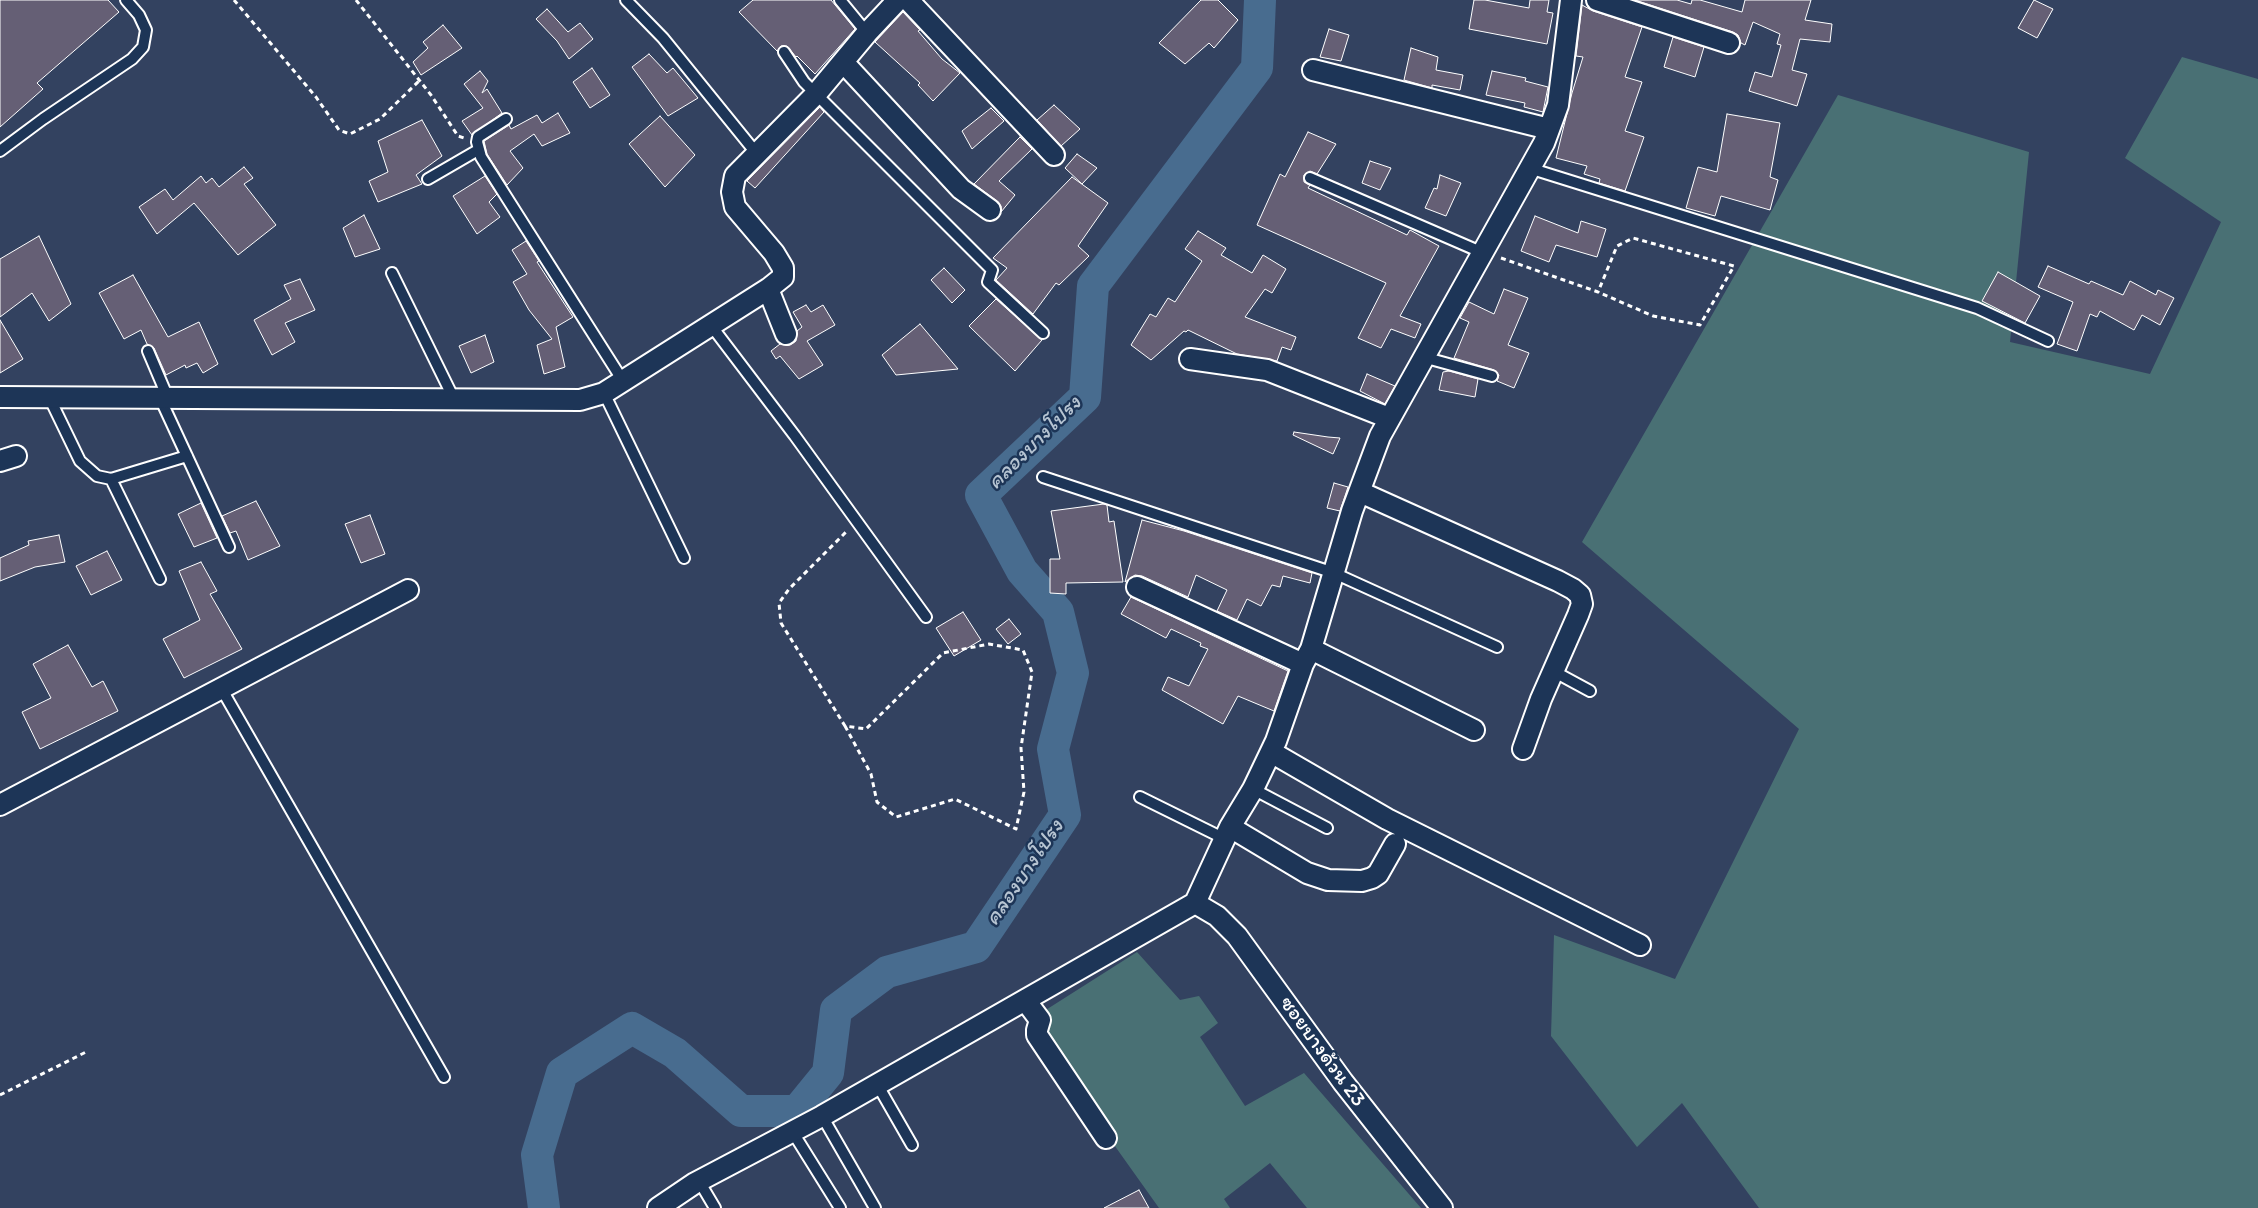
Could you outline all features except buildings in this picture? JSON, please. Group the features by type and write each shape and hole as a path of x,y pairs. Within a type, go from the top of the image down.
{"street":[{"path":"0,397 580,400 604,393 710,324 768,289 783,277 783,268 774,253 735,207 732,192 735,176 816,94 867,32 898,0"},
{"path":"908,0 1054,155"},
{"path":"670,1204 699,1181 822,1116 1195,903 1227,833 1253,789 1271,752 1307,656 1380,436 1481,252 1544,143 1558,105 1571,0"},
{"path":"1597,0 1729,44"},
{"path":"843,62 961,189 990,210"},
{"path":"1313,70 1549,129"},
{"path":"768,289 786,334"},
{"path":"1190,359 1266,370 1389,418"},
{"path":"1360,492 1558,581 1580,595 1582,604 1578,615 1553,671 1523,749"},
{"path":"1136,587 1307,656 1474,730"},
{"path":"0,805 408,590"},
{"path":"1271,752 1387,819 1640,945"},
{"path":"1227,833 1307,873 1328,880 1362,881 1372,878 1378,874 1395,844"},
{"name":"ซอยบางด้วน 23","path":"1195,903 1217,916 1237,936 1343,1082 1442,1208"},
{"path":"1025,1000 1040,1020 1036,1032 1106,1138"}],"lane":[{"path":"0,151 43,119 132,59 143,47 146,30 139,15 126,0"},
{"path":"626,0 663,38 757,154"},
{"path":"840,0 867,32"},
{"path":"784,52 804,82 992,270 988,282 1043,333"},
{"path":"506,119 478,137 477,146 623,381"},
{"path":"428,179 477,146"},
{"path":"1529,168 1977,308 2048,340"},
{"path":"1310,178 1481,252"},
{"path":"392,273 454,399"},
{"path":"710,324 926,617"},
{"path":"148,351 187,456 229,547"},
{"path":"1423,357 1443,365 1492,376"},
{"path":"604,393 684,558"},
{"path":"49,397 80,461 97,476 111,479 187,456"},
{"path":"1042,477 1334,573 1497,647"},
{"path":"111,479 160,579"},
{"path":"1553,671 1590,691"},
{"path":"221,688 444,1077"},
{"path":"1253,789 1327,828"},
{"path":"1140,797 1227,833"},
{"path":"878,1084 912,1145"},
{"path":"822,1116 875,1208"},
{"path":"792,1131 840,1208"},
{"path":"699,1181 716,1208"}],"path":[{"path":"234,0 316,97 339,130 350,134 380,119 418,81"},
{"path":"356,0 418,81 431,95 458,136 477,146"},
{"path":"1481,252 1598,292 1654,316 1700,325 1734,266 1633,238 1617,246 1598,292"},
{"path":"845,726 866,729 943,654 989,644 1023,650 1032,672 1020,748 1024,792 1016,829 955,799 896,817 878,802 871,774 845,726 781,623 779,603 788,589 857,522"},
{"path":"0,1095 88,1051"}],"green space":[{"path":"2182,57 2258,79 2258,1208 1759,1208 1682,1103 1637,1147 1551,1036 1554,935 1675,979 1799,729 1582,542 1838,95 2029,152 2010,342 2150,374 2221,222 2125,158"},
{"path":"1137,952 1180,1000 1199,996 1218,1023 1200,1037 1245,1106 1304,1073 1421,1208 1307,1208 1270,1163 1224,1199 1230,1208 1159,1208 1033,1031 1041,1013"}],"waterway":[{"name":"คลองบางโปรง","path":"544,1208 537,1155 562,1073 632,1028 675,1053 741,1111 797,1111 828,1073 836,1010 887,972 976,947 1065,815 1053,749 1073,673 1058,612 1022,571 981,495 1085,397 1093,286 1257,68 1260,0"}]}
